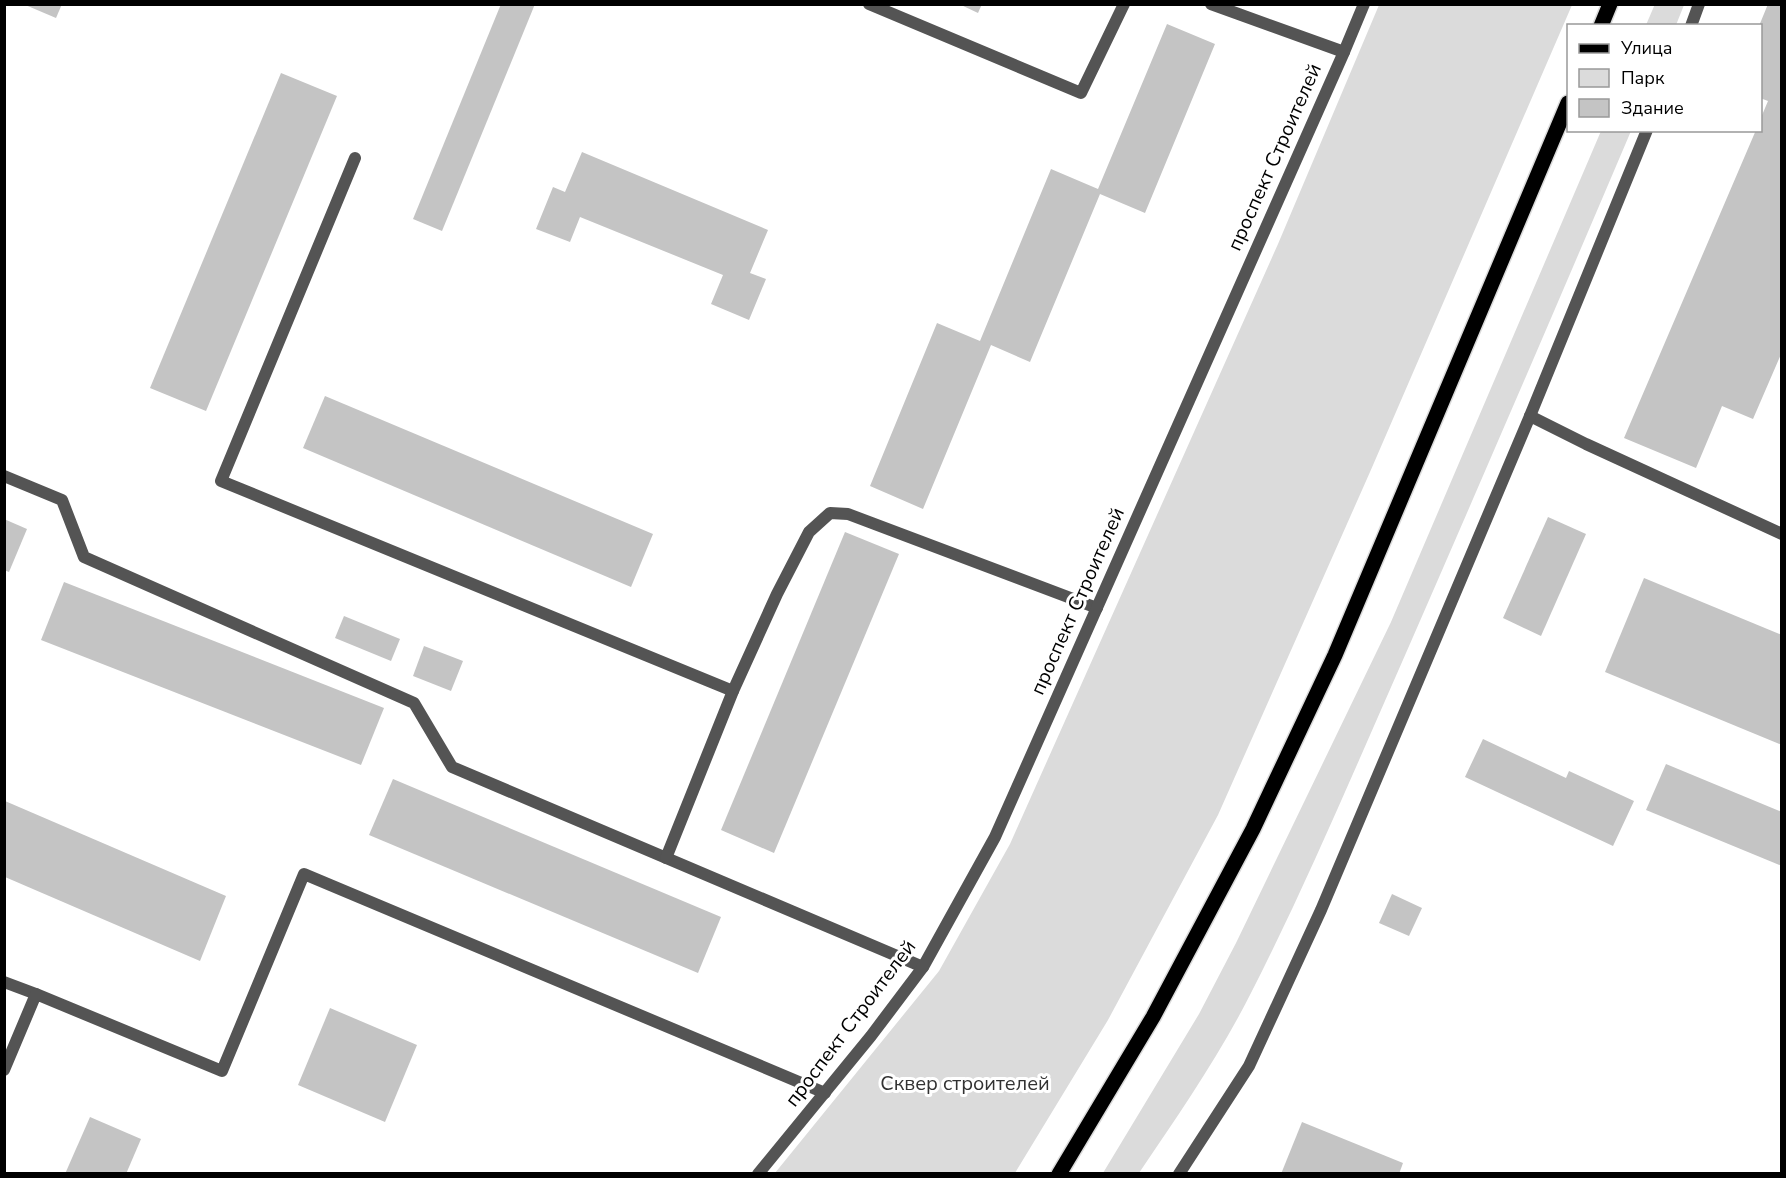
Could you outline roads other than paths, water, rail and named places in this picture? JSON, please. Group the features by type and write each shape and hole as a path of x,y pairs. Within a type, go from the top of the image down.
{"main road":[{"path":"1602,24 1610,4"},
{"path":"1059,1173 1153,1017 1253,829 1335,655 1567,108"}],"street":[{"path":"869,4 1081,93 1124,4"},
{"path":"1211,4 1344,52"},
{"name":"проспект Строителей","path":"758,1173 825,1093 923,967 995,837 1364,4"},
{"path":"1691,24 1699,4"},
{"path":"1179,1173 1254,1056 1321,910 1530,416 1646,132"},
{"path":"355,158 221,481 733,691"},
{"path":"1530,416 1782,534"},
{"path":"4,476 62,500 84,556 414,703 452,767 923,967"},
{"path":"666,858 733,691 777,594 810,532 830,513 848,514 1097,608"},
{"path":"4,982 222,1071 304,874 825,1093"},
{"path":"4,1070 36,994"}],"park label":[{"name":"Cквер cтроителей","path":"965,1083"}]}
